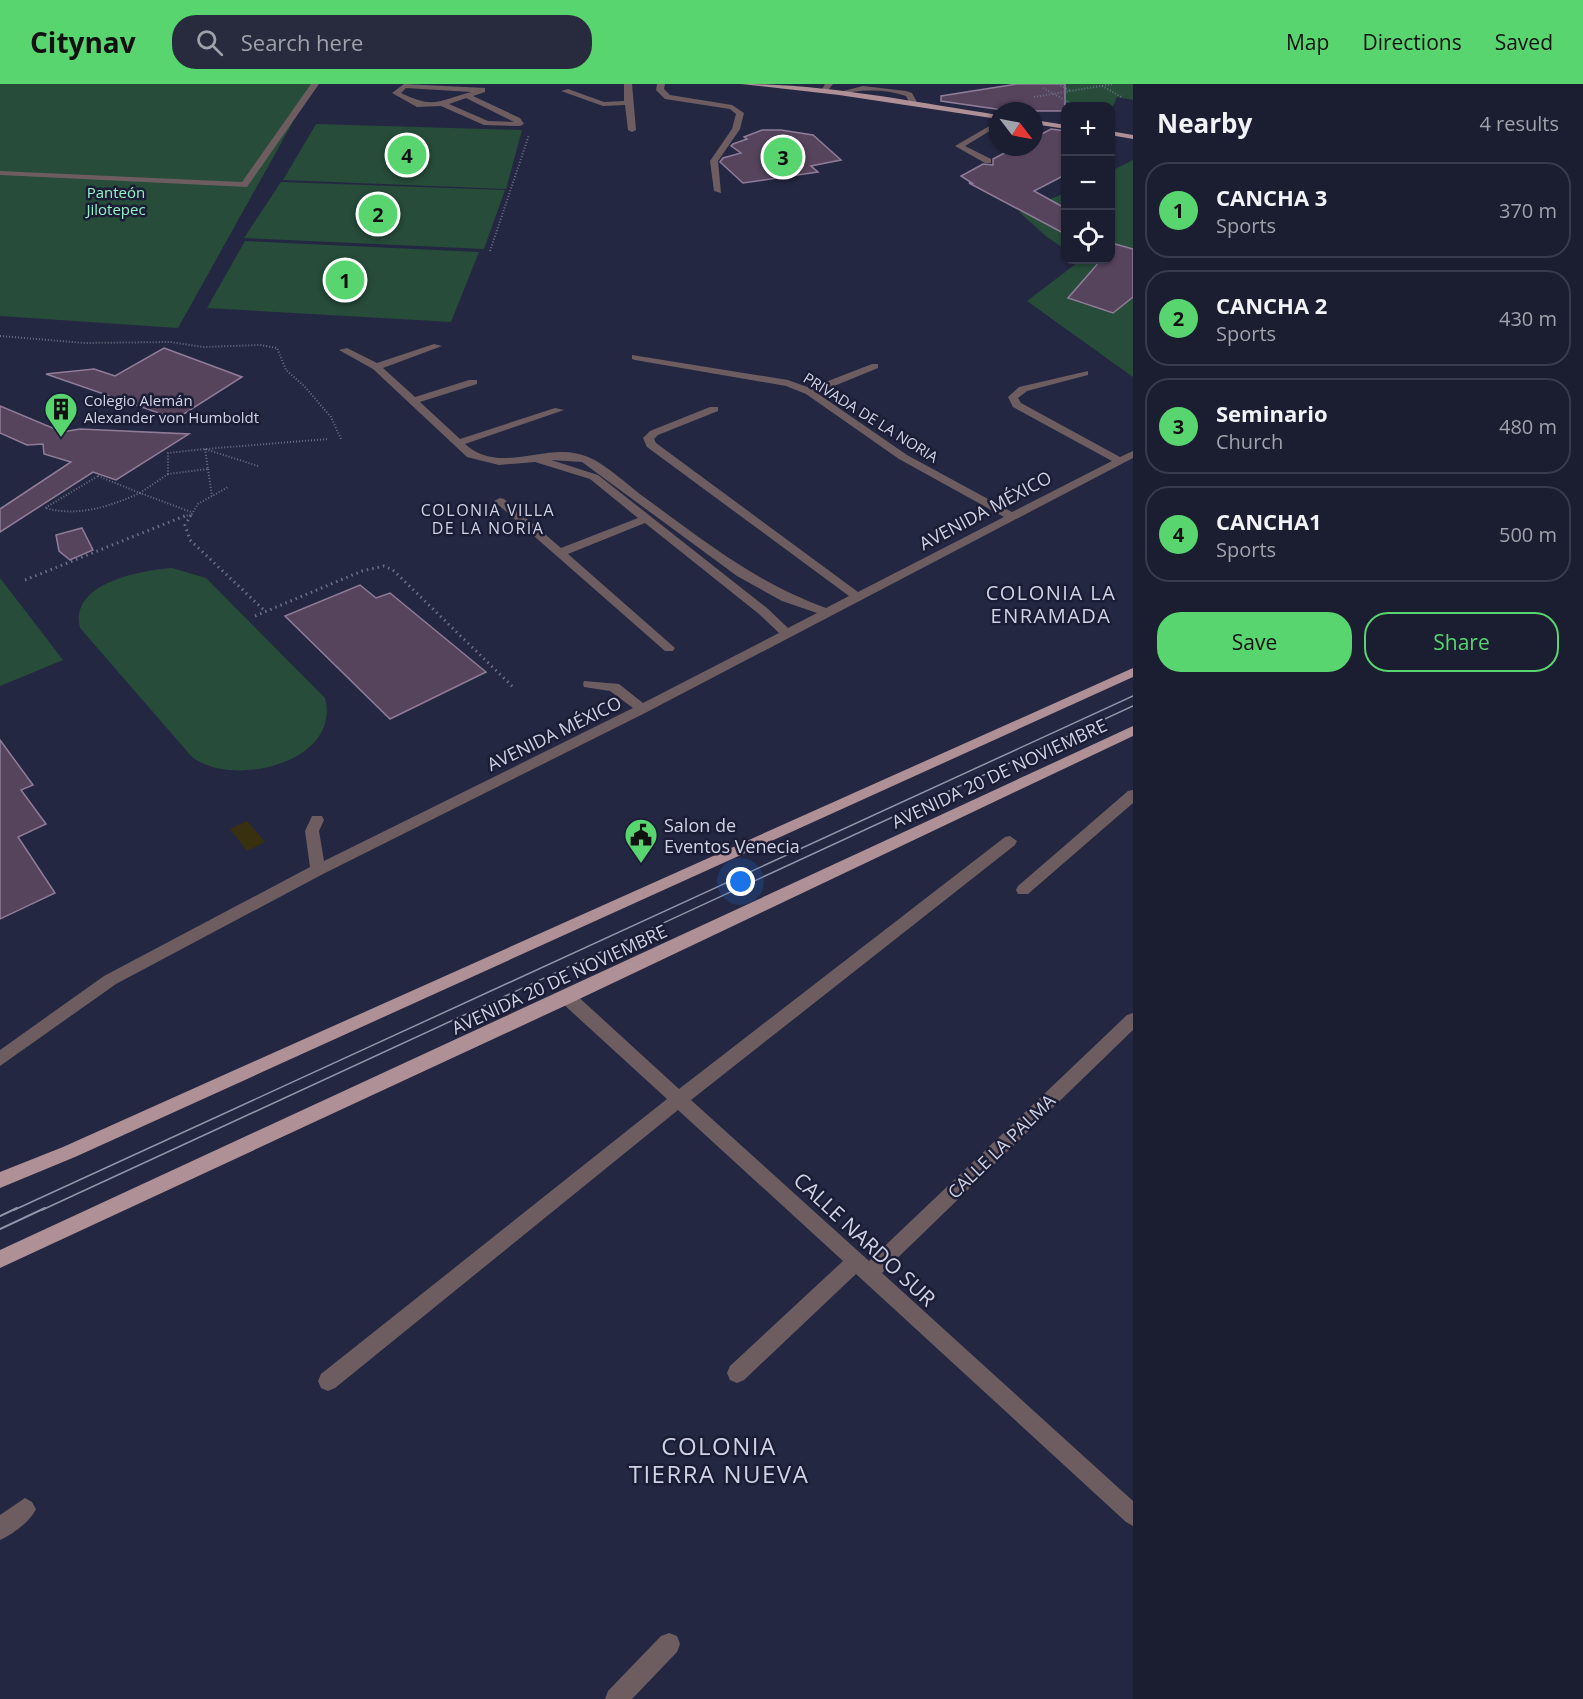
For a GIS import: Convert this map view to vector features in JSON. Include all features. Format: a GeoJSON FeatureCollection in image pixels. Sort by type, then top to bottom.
{"type":"FeatureCollection","features":[{"type":"Feature","properties":{"kind":"main road"},"geometry":{"type":"LineString","coordinates":[[745,84],[839,93],[989,116]]}},
{"type":"Feature","properties":{"kind":"main road"},"geometry":{"type":"LineString","coordinates":[[1043,123],[1061,126]]}},
{"type":"Feature","properties":{"kind":"main road"},"geometry":{"type":"LineString","coordinates":[[1115,135],[1133,137]]}},
{"type":"Feature","properties":{"kind":"main road","name":"AVENIDA 20 DE NOVIEMBRE"},"geometry":{"type":"LineString","coordinates":[[0,1180],[69,1152],[533,944],[1133,672]]}},
{"type":"Feature","properties":{"kind":"main road","name":"AVENIDA 20 DE NOVIEMBRE"},"geometry":{"type":"LineString","coordinates":[[0,1259],[567,997],[1133,731]]}},
{"type":"Feature","properties":{"kind":"street"},"geometry":{"type":"LineString","coordinates":[[0,173],[244,185],[315,84]]}},
{"type":"Feature","properties":{"kind":"street"},"geometry":{"type":"LineString","coordinates":[[628,84],[632,130]]}},
{"type":"Feature","properties":{"kind":"street"},"geometry":{"type":"LineString","coordinates":[[661,84],[660,90],[668,97],[732,107],[740,113],[736,129],[714,160],[718,191]]}},
{"type":"Feature","properties":{"kind":"street"},"geometry":{"type":"LineString","coordinates":[[823,91],[829,84]]}},
{"type":"Feature","properties":{"kind":"street"},"geometry":{"type":"LineString","coordinates":[[404,86],[482,90],[466,96],[442,104],[420,105],[396,93],[404,86]]}},
{"type":"Feature","properties":{"kind":"street"},"geometry":{"type":"LineString","coordinates":[[565,91],[603,104],[628,102]]}},
{"type":"Feature","properties":{"kind":"street"},"geometry":{"type":"LineString","coordinates":[[442,104],[487,123],[520,124],[466,96]]}},
{"type":"Feature","properties":{"kind":"street"},"geometry":{"type":"LineString","coordinates":[[988,161],[959,146],[989,128]]}},
{"type":"Feature","properties":{"kind":"street"},"geometry":{"type":"LineString","coordinates":[[376,367],[437,346]]}},
{"type":"Feature","properties":{"kind":"street"},"geometry":{"type":"LineString","coordinates":[[344,350],[376,367],[471,455],[484,461],[539,459],[587,474],[628,496],[693,537],[741,573],[786,598],[828,613]]}},
{"type":"Feature","properties":{"kind":"street","name":"PRIVADA DE LA NORIA"},"geometry":{"type":"LineString","coordinates":[[635,357],[788,383],[810,392],[903,457],[1011,516]]}},
{"type":"Feature","properties":{"kind":"street"},"geometry":{"type":"LineString","coordinates":[[810,392],[875,366]]}},
{"type":"Feature","properties":{"kind":"street"},"geometry":{"type":"LineString","coordinates":[[1085,373],[1023,389],[1013,397],[1017,405],[1120,460]]}},
{"type":"Feature","properties":{"kind":"street"},"geometry":{"type":"LineString","coordinates":[[413,401],[474,382]]}},
{"type":"Feature","properties":{"kind":"street"},"geometry":{"type":"LineString","coordinates":[[714,409],[654,433],[648,438],[651,445],[858,597]]}},
{"type":"Feature","properties":{"kind":"street"},"geometry":{"type":"LineString","coordinates":[[457,443],[559,410]]}},
{"type":"Feature","properties":{"kind":"street","name":"AVENIDA MÉXICO"},"geometry":{"type":"LineString","coordinates":[[0,1059],[110,980],[318,870],[642,709],[1133,454]]}},
{"type":"Feature","properties":{"kind":"street"},"geometry":{"type":"LineString","coordinates":[[628,496],[648,518],[787,634]]}},
{"type":"Feature","properties":{"kind":"street"},"geometry":{"type":"LineString","coordinates":[[500,501],[669,648]]}},
{"type":"Feature","properties":{"kind":"street"},"geometry":{"type":"LineString","coordinates":[[559,553],[648,518]]}},
{"type":"Feature","properties":{"kind":"street"},"geometry":{"type":"LineString","coordinates":[[678,542],[693,537]]}},
{"type":"Feature","properties":{"kind":"street"},"geometry":{"type":"LineString","coordinates":[[724,580],[741,573]]}},
{"type":"Feature","properties":{"kind":"street"},"geometry":{"type":"LineString","coordinates":[[589,684],[614,687],[642,709]]}},
{"type":"Feature","properties":{"kind":"street"},"geometry":{"type":"LineString","coordinates":[[1023,890],[1133,795]]}},
{"type":"Feature","properties":{"kind":"street"},"geometry":{"type":"LineString","coordinates":[[317,820],[312,831],[318,870]]}},
{"type":"Feature","properties":{"kind":"street"},"geometry":{"type":"LineString","coordinates":[[328,1381],[679,1099],[1010,841]]}},
{"type":"Feature","properties":{"kind":"street","name":"CALLE NARDO SUR"},"geometry":{"type":"LineString","coordinates":[[567,997],[1133,1515]]}},
{"type":"Feature","properties":{"kind":"street","name":"CALLE LA PALMA"},"geometry":{"type":"LineString","coordinates":[[737,1372],[862,1267],[1133,1020]]}},
{"type":"Feature","properties":{"kind":"street"},"geometry":{"type":"LineString","coordinates":[[0,1529],[25,1509]]}},
{"type":"Feature","properties":{"kind":"street"},"geometry":{"type":"LineString","coordinates":[[616,1699],[669,1644]]}},
{"type":"Feature","properties":{"kind":"path"},"geometry":{"type":"LineString","coordinates":[[1058,84],[1071,91]]}},
{"type":"Feature","properties":{"kind":"path"},"geometry":{"type":"LineString","coordinates":[[1034,97],[1113,84]]}},
{"type":"Feature","properties":{"kind":"path"},"geometry":{"type":"LineString","coordinates":[[1101,86],[1123,98]]}},
{"type":"Feature","properties":{"kind":"path"},"geometry":{"type":"LineString","coordinates":[[1042,88],[1068,102]]}},
{"type":"Feature","properties":{"kind":"path"},"geometry":{"type":"LineString","coordinates":[[490,251],[530,132]]}},
{"type":"Feature","properties":{"kind":"path"},"geometry":{"type":"LineString","coordinates":[[0,336],[85,343],[170,342],[203,347],[260,345],[277,348],[286,370],[304,386],[331,417],[341,439]]}},
{"type":"Feature","properties":{"kind":"path"},"geometry":{"type":"LineString","coordinates":[[168,474],[168,453],[328,439]]}},
{"type":"Feature","properties":{"kind":"path"},"geometry":{"type":"LineString","coordinates":[[206,449],[258,466]]}},
{"type":"Feature","properties":{"kind":"path"},"geometry":{"type":"LineString","coordinates":[[206,449],[212,496]]}},
{"type":"Feature","properties":{"kind":"path"},"geometry":{"type":"LineString","coordinates":[[190,514],[140,494],[98,476],[45,508],[60,513],[119,503],[140,494],[168,474],[208,469]]}},
{"type":"Feature","properties":{"kind":"path"},"geometry":{"type":"LineString","coordinates":[[228,487],[198,504],[185,525],[190,540],[266,612]]}},
{"type":"Feature","properties":{"kind":"path"},"geometry":{"type":"LineString","coordinates":[[25,580],[190,514]]}},
{"type":"Feature","properties":{"kind":"path"},"geometry":{"type":"LineString","coordinates":[[255,616],[362,571],[384,566],[393,570],[514,689]]}},
{"type":"Feature","properties":{"kind":"green space","name":"Panteón Jilotepec"},"geometry":{"type":"Polygon","coordinates":[[[0,84],[314,84],[178,328],[0,316],[0,84]]]}},
{"type":"Feature","properties":{"kind":"green space"},"geometry":{"type":"Polygon","coordinates":[[[1012,84],[1133,84],[1133,100],[1117,97],[1115,102],[1062,102],[1035,98],[1012,84]]]}},
{"type":"Feature","properties":{"kind":"green space"},"geometry":{"type":"Polygon","coordinates":[[[316,124],[522,130],[506,189],[283,180],[316,124]]]}},
{"type":"Feature","properties":{"kind":"green space"},"geometry":{"type":"Polygon","coordinates":[[[1133,160],[1133,377],[1027,301],[1076,264],[1115,264],[1115,169],[1133,160]]]}},
{"type":"Feature","properties":{"kind":"green space"},"geometry":{"type":"Polygon","coordinates":[[[281,182],[505,190],[484,249],[244,238],[281,182]]]}},
{"type":"Feature","properties":{"kind":"green space"},"geometry":{"type":"Polygon","coordinates":[[[1061,195],[1061,246],[1047,237],[1019,212],[1061,195]]]}},
{"type":"Feature","properties":{"kind":"green space"},"geometry":{"type":"Polygon","coordinates":[[[245,241],[479,252],[451,322],[207,308],[245,241]]]}},
{"type":"Feature","properties":{"kind":"green space"},"geometry":{"type":"Polygon","coordinates":[[[172,568],[206,578],[325,698],[326,720],[317,739],[301,753],[280,763],[257,769],[232,770],[210,766],[192,757],[80,628],[79,613],[85,600],[96,590],[127,576],[172,568]]]}},
{"type":"Feature","properties":{"kind":"green space"},"geometry":{"type":"Polygon","coordinates":[[[0,578],[63,660],[0,686],[0,578]]]}},
{"type":"Feature","properties":{"kind":"sand"},"geometry":{"type":"Polygon","coordinates":[[[247,821],[265,842],[247,851],[230,829],[247,821]]]}},
{"type":"Feature","properties":{"kind":"building"},"geometry":{"type":"Polygon","coordinates":[[[1017,84],[1065,84],[1065,102],[1061,102],[1061,111],[1043,111],[1043,102],[989,102],[989,108],[941,101],[941,96],[1017,84]]]}},
{"type":"Feature","properties":{"kind":"building"},"geometry":{"type":"Polygon","coordinates":[[[1051,129],[1061,130],[1061,177],[1034,191],[1061,206],[1061,232],[969,183],[972,183],[961,176],[983,164],[993,165],[993,159],[999,156],[1043,156],[1043,133],[1051,129]]]}},
{"type":"Feature","properties":{"kind":"building"},"geometry":{"type":"Polygon","coordinates":[[[762,130],[781,130],[813,135],[841,160],[811,166],[818,172],[743,183],[720,162],[723,158],[741,153],[731,146],[733,144],[762,130]]]}},
{"type":"Feature","properties":{"kind":"building"},"geometry":{"type":"Polygon","coordinates":[[[1115,244],[1133,249],[1133,297],[1113,313],[1068,298],[1098,264],[1115,264],[1115,244]]]}},
{"type":"Feature","properties":{"kind":"building"},"geometry":{"type":"Polygon","coordinates":[[[164,348],[242,377],[176,419],[46,374],[94,369],[115,376],[164,348]]]}},
{"type":"Feature","properties":{"kind":"building"},"geometry":{"type":"Polygon","coordinates":[[[0,406],[62,432],[80,429],[189,434],[116,480],[93,472],[0,532],[0,509],[71,462],[44,454],[43,444],[27,445],[0,433],[0,406]]]}},
{"type":"Feature","properties":{"kind":"building"},"geometry":{"type":"Polygon","coordinates":[[[82,528],[93,550],[70,560],[59,551],[56,535],[82,528]]]}},
{"type":"Feature","properties":{"kind":"building"},"geometry":{"type":"Polygon","coordinates":[[[360,585],[376,598],[390,593],[486,672],[390,719],[285,616],[360,585]]]}},
{"type":"Feature","properties":{"kind":"building"},"geometry":{"type":"Polygon","coordinates":[[[0,740],[33,785],[21,790],[46,824],[18,837],[55,893],[0,919],[0,740]]]}},
{"type":"Feature","properties":{"kind":"tram line"},"geometry":{"type":"LineString","coordinates":[[14,1210],[1133,696]]}},
{"type":"Feature","properties":{"kind":"tram line"},"geometry":{"type":"LineString","coordinates":[[42,1210],[1133,706]]}},
{"type":"Feature","properties":{"kind":"tram line"},"geometry":{"type":"LineString","coordinates":[[0,1216],[17,1208]]}},
{"type":"Feature","properties":{"kind":"tram line"},"geometry":{"type":"LineString","coordinates":[[0,1229],[45,1208]]}},
{"type":"Feature","properties":{"kind":"place","name":"CANCHA1"},"geometry":{"type":"Point","coordinates":[407,155]}},
{"type":"Feature","properties":{"kind":"place","name":"Seminario"},"geometry":{"type":"Point","coordinates":[783,157]}},
{"type":"Feature","properties":{"kind":"place","name":"CANCHA 2"},"geometry":{"type":"Point","coordinates":[378,214]}},
{"type":"Feature","properties":{"kind":"place","name":"CANCHA 3"},"geometry":{"type":"Point","coordinates":[345,280]}},
{"type":"Feature","properties":{"kind":"place","name":"Colegio Alemán Alexander von Humboldt"},"geometry":{"type":"Point","coordinates":[61,438]}},
{"type":"Feature","properties":{"kind":"place","name":"Salon de Eventos Venecia"},"geometry":{"type":"Point","coordinates":[641,864]}},
{"type":"Feature","properties":{"kind":"district","name":"COLONIA VILLA DE LA NORIA"},"geometry":{"type":"Point","coordinates":[488,519]}},
{"type":"Feature","properties":{"kind":"district","name":"COLONIA LA ENRAMADA"},"geometry":{"type":"Point","coordinates":[1051,604]}},
{"type":"Feature","properties":{"kind":"district","name":"COLONIA TIERRA NUEVA"},"geometry":{"type":"Point","coordinates":[719,1459]}}]}
